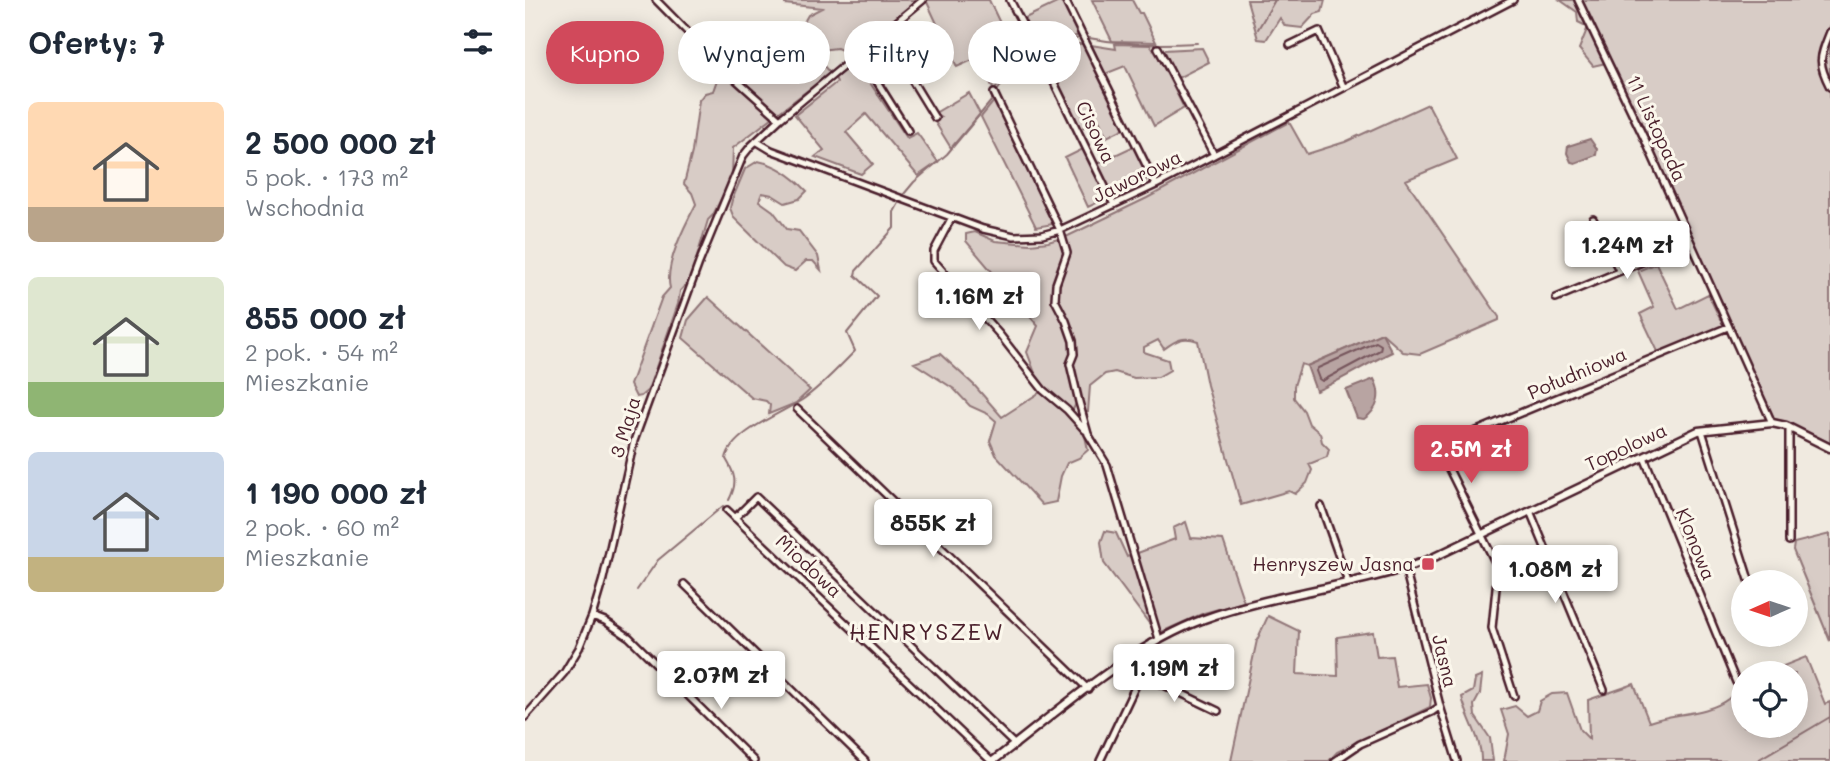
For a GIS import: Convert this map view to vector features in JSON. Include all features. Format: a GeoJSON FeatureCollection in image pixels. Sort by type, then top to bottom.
{"type":"FeatureCollection","features":[{"type":"Feature","properties":{"kind":"street"},"geometry":{"type":"LineString","coordinates":[[656,0],[780,119]]}},
{"type":"Feature","properties":{"kind":"street","name":"3 Maja"},"geometry":{"type":"LineString","coordinates":[[898,21],[923,0]]}},
{"type":"Feature","properties":{"kind":"street","name":"Cisowa"},"geometry":{"type":"LineString","coordinates":[[1010,0],[1042,58],[1114,205]]}},
{"type":"Feature","properties":{"kind":"street"},"geometry":{"type":"LineString","coordinates":[[1065,0],[1156,185]]}},
{"type":"Feature","properties":{"kind":"street","name":"Jaworowa"},"geometry":{"type":"LineString","coordinates":[[756,141],[771,150],[983,229],[1014,236],[1042,234],[1060,230],[1156,185],[1513,0]]}},
{"type":"Feature","properties":{"kind":"street","name":"11 Listopada"},"geometry":{"type":"LineString","coordinates":[[1579,0],[1772,423]]}},
{"type":"Feature","properties":{"kind":"street"},"geometry":{"type":"LineString","coordinates":[[1290,45],[1319,31],[1343,86]]}},
{"type":"Feature","properties":{"kind":"street"},"geometry":{"type":"LineString","coordinates":[[1830,32],[1820,62],[1830,87]]}},
{"type":"Feature","properties":{"kind":"street"},"geometry":{"type":"LineString","coordinates":[[1158,48],[1214,155]]}},
{"type":"Feature","properties":{"kind":"street","name":"3 Maja"},"geometry":{"type":"LineString","coordinates":[[525,717],[564,673],[579,648],[592,616],[635,441],[699,263],[743,156],[780,119],[844,65]]}},
{"type":"Feature","properties":{"kind":"street"},"geometry":{"type":"LineString","coordinates":[[878,84],[908,131]]}},
{"type":"Feature","properties":{"kind":"street"},"geometry":{"type":"LineString","coordinates":[[914,84],[935,118]]}},
{"type":"Feature","properties":{"kind":"street"},"geometry":{"type":"LineString","coordinates":[[994,93],[1060,230],[1067,253],[1056,284],[1055,300],[1073,341],[1074,354],[1070,364],[1088,434]]}},
{"type":"Feature","properties":{"kind":"street"},"geometry":{"type":"LineString","coordinates":[[952,217],[934,251],[934,261],[1000,335],[1044,390],[1067,410],[1088,434],[1107,465],[1160,639]]}},
{"type":"Feature","properties":{"kind":"street"},"geometry":{"type":"LineString","coordinates":[[1593,219],[1619,270]]}},
{"type":"Feature","properties":{"kind":"street"},"geometry":{"type":"LineString","coordinates":[[1556,298],[1690,242]]}},
{"type":"Feature","properties":{"kind":"street","name":"Południowa"},"geometry":{"type":"LineString","coordinates":[[1482,534],[1438,447],[1728,327]]}},
{"type":"Feature","properties":{"kind":"street"},"geometry":{"type":"LineString","coordinates":[[797,409],[1088,689]]}},
{"type":"Feature","properties":{"kind":"street","name":"Topolowa"},"geometry":{"type":"LineString","coordinates":[[992,761],[1160,639],[1206,618],[1426,561],[1702,430],[1772,423],[1830,447]]}},
{"type":"Feature","properties":{"kind":"street"},"geometry":{"type":"LineString","coordinates":[[1789,428],[1789,541]]}},
{"type":"Feature","properties":{"kind":"street"},"geometry":{"type":"LineString","coordinates":[[1702,430],[1746,570]]}},
{"type":"Feature","properties":{"kind":"street","name":"Klonowa"},"geometry":{"type":"LineString","coordinates":[[1644,457],[1731,670]]}},
{"type":"Feature","properties":{"kind":"street"},"geometry":{"type":"LineString","coordinates":[[735,518],[756,497],[1015,745]]}},
{"type":"Feature","properties":{"kind":"street"},"geometry":{"type":"LineString","coordinates":[[1321,506],[1348,582]]}},
{"type":"Feature","properties":{"kind":"street","name":"Miodowa"},"geometry":{"type":"LineString","coordinates":[[727,510],[992,761]]}},
{"type":"Feature","properties":{"kind":"street"},"geometry":{"type":"LineString","coordinates":[[1530,511],[1604,690]]}},
{"type":"Feature","properties":{"kind":"street"},"geometry":{"type":"LineString","coordinates":[[1482,534],[1498,568],[1492,628],[1514,696]]}},
{"type":"Feature","properties":{"kind":"street","name":"Jasna"},"geometry":{"type":"LineString","coordinates":[[1405,568],[1440,706],[1457,761]]}},
{"type":"Feature","properties":{"kind":"street"},"geometry":{"type":"LineString","coordinates":[[684,584],[865,761]]}},
{"type":"Feature","properties":{"kind":"street"},"geometry":{"type":"LineString","coordinates":[[592,616],[629,637],[754,761]]}},
{"type":"Feature","properties":{"kind":"street"},"geometry":{"type":"LineString","coordinates":[[1100,761],[1153,649],[1152,643]]}},
{"type":"Feature","properties":{"kind":"street"},"geometry":{"type":"LineString","coordinates":[[1141,674],[1218,711]]}},
{"type":"Feature","properties":{"kind":"street"},"geometry":{"type":"LineString","coordinates":[[1336,760],[1360,744],[1440,706]]}},
{"type":"Feature","properties":{"kind":"shaded area"},"geometry":{"type":"Polygon","coordinates":[[[785,0],[917,0],[891,21],[844,21],[844,51],[830,49],[830,21],[805,21],[808,15],[822,8],[785,4],[785,0]]]}},
{"type":"Feature","properties":{"kind":"shaded area"},"geometry":{"type":"Polygon","coordinates":[[[926,0],[989,0],[999,21],[968,21],[968,62],[957,67],[954,61],[954,21],[936,21],[926,0]]]}},
{"type":"Feature","properties":{"kind":"shaded area"},"geometry":{"type":"Polygon","coordinates":[[[1063,0],[1073,21],[1024,21],[1023,19],[1063,0]]]}},
{"type":"Feature","properties":{"kind":"shaded area"},"geometry":{"type":"Polygon","coordinates":[[[1092,0],[1132,0],[1139,13],[1142,13],[1156,42],[1112,41],[1092,0]]]}},
{"type":"Feature","properties":{"kind":"shaded area"},"geometry":{"type":"Polygon","coordinates":[[[1247,0],[1325,0],[1322,12],[1315,14],[1302,28],[1285,26],[1280,18],[1266,40],[1258,39],[1247,0]]]}},
{"type":"Feature","properties":{"kind":"shaded area"},"geometry":{"type":"Polygon","coordinates":[[[1560,0],[1830,0],[1830,443],[1774,419],[1636,114],[1613,84],[1606,63],[1593,66],[1579,49],[1588,27],[1578,22],[1577,12],[1560,0]]]}},
{"type":"Feature","properties":{"kind":"shaded area"},"geometry":{"type":"Polygon","coordinates":[[[1081,44],[1085,44],[1125,128],[1107,137],[1099,120],[1080,129],[1058,84],[1081,84],[1081,44]]]}},
{"type":"Feature","properties":{"kind":"shaded area"},"geometry":{"type":"Polygon","coordinates":[[[1115,44],[1150,45],[1184,108],[1154,126],[1125,66],[1105,74],[1091,45],[1116,49],[1115,44]]]}},
{"type":"Feature","properties":{"kind":"shaded area"},"geometry":{"type":"Polygon","coordinates":[[[1202,48],[1209,62],[1178,78],[1164,50],[1202,48]]]}},
{"type":"Feature","properties":{"kind":"shaded area"},"geometry":{"type":"Polygon","coordinates":[[[844,71],[844,84],[871,84],[907,138],[917,133],[938,162],[918,176],[866,114],[846,132],[873,164],[861,174],[815,157],[824,150],[795,115],[837,82],[835,78],[844,71]]]}},
{"type":"Feature","properties":{"kind":"shaded area"},"geometry":{"type":"Polygon","coordinates":[[[716,84],[816,84],[733,148],[732,177],[708,220],[690,280],[680,291],[648,390],[636,397],[630,385],[662,297],[670,288],[673,257],[696,204],[692,193],[684,184],[692,152],[699,100],[705,93],[713,91],[716,84]]]}},
{"type":"Feature","properties":{"kind":"shaded area"},"geometry":{"type":"Polygon","coordinates":[[[969,93],[980,114],[951,148],[935,122],[941,117],[935,113],[969,93]]]}},
{"type":"Feature","properties":{"kind":"shaded area"},"geometry":{"type":"Polygon","coordinates":[[[994,101],[1053,224],[1036,227],[981,117],[994,101]]]}},
{"type":"Feature","properties":{"kind":"shaded area"},"geometry":{"type":"Polygon","coordinates":[[[1428,104],[1457,159],[1406,180],[1499,320],[1420,354],[1403,352],[1382,333],[1307,366],[1301,364],[1294,386],[1294,398],[1304,411],[1309,424],[1320,433],[1322,442],[1329,449],[1327,457],[1309,464],[1312,470],[1307,483],[1295,494],[1289,491],[1241,505],[1207,385],[1198,341],[1180,340],[1164,349],[1158,340],[1144,347],[1144,352],[1168,360],[1170,370],[1158,377],[1134,378],[1115,372],[1105,374],[1090,386],[1088,412],[1084,412],[1077,401],[1071,414],[1085,436],[1088,450],[1067,463],[1061,476],[1056,502],[1042,505],[996,455],[990,441],[996,421],[970,406],[954,389],[914,363],[940,354],[974,385],[1002,417],[1042,391],[1051,396],[1035,373],[1027,352],[1038,326],[966,241],[966,234],[975,232],[995,241],[1030,244],[1048,242],[1068,236],[1147,198],[1289,122],[1307,154],[1345,142],[1428,104]]]}},
{"type":"Feature","properties":{"kind":"shaded area"},"geometry":{"type":"Polygon","coordinates":[[[1134,146],[1148,175],[1145,182],[1117,194],[1111,192],[1096,164],[1134,146]]]}},
{"type":"Feature","properties":{"kind":"shaded area"},"geometry":{"type":"Polygon","coordinates":[[[1083,149],[1106,194],[1103,200],[1088,207],[1065,158],[1083,149]]]}},
{"type":"Feature","properties":{"kind":"shaded area"},"geometry":{"type":"Polygon","coordinates":[[[758,161],[785,172],[807,191],[799,199],[785,203],[772,195],[762,193],[759,201],[773,211],[787,229],[799,231],[818,256],[821,270],[813,261],[806,261],[795,271],[784,267],[734,218],[730,208],[745,169],[758,161]]]}},
{"type":"Feature","properties":{"kind":"shaded area"},"geometry":{"type":"Polygon","coordinates":[[[1656,263],[1678,309],[1708,294],[1724,327],[1660,356],[1640,314],[1654,307],[1638,271],[1656,263]]]}},
{"type":"Feature","properties":{"kind":"shaded area"},"geometry":{"type":"Polygon","coordinates":[[[708,297],[810,390],[796,403],[769,414],[770,405],[766,401],[752,398],[683,338],[688,320],[708,297]]]}},
{"type":"Feature","properties":{"kind":"shaded area"},"geometry":{"type":"Polygon","coordinates":[[[1186,522],[1191,538],[1223,540],[1244,602],[1204,613],[1157,634],[1104,563],[1101,542],[1105,531],[1116,533],[1127,557],[1175,539],[1173,528],[1186,522]]]}},
{"type":"Feature","properties":{"kind":"shaded area"},"geometry":{"type":"Polygon","coordinates":[[[1830,534],[1830,641],[1808,587],[1808,570],[1801,570],[1793,550],[1794,543],[1830,534]]]}},
{"type":"Feature","properties":{"kind":"shaded area"},"geometry":{"type":"Polygon","coordinates":[[[1268,616],[1299,631],[1297,674],[1338,676],[1337,637],[1373,632],[1377,657],[1392,656],[1397,687],[1427,684],[1431,698],[1430,707],[1337,752],[1329,761],[1231,761],[1257,640],[1268,616]]]}},
{"type":"Feature","properties":{"kind":"shaded area"},"geometry":{"type":"Polygon","coordinates":[[[1808,662],[1825,704],[1830,702],[1830,761],[1504,761],[1509,734],[1501,710],[1515,706],[1527,716],[1537,711],[1540,701],[1552,694],[1567,693],[1580,730],[1589,739],[1588,700],[1634,684],[1649,722],[1710,708],[1730,697],[1731,738],[1808,738],[1808,662]]]}},
{"type":"Feature","properties":{"kind":"shaded area"},"geometry":{"type":"Polygon","coordinates":[[[1482,676],[1480,694],[1474,705],[1475,716],[1490,738],[1493,761],[1481,761],[1477,737],[1462,697],[1473,691],[1475,679],[1482,676]]]}},
{"type":"Feature","properties":{"kind":"water"},"geometry":{"type":"Polygon","coordinates":[[[1590,139],[1597,149],[1596,155],[1571,162],[1567,153],[1568,146],[1590,139]]]}},
{"type":"Feature","properties":{"kind":"water"},"geometry":{"type":"Polygon","coordinates":[[[1382,333],[1392,352],[1316,391],[1307,366],[1382,333]]]}},
{"type":"Feature","properties":{"kind":"water"},"geometry":{"type":"Polygon","coordinates":[[[1374,379],[1378,396],[1376,406],[1364,419],[1357,418],[1346,390],[1374,379]]]}},
{"type":"Feature","properties":{"kind":"waterway"},"geometry":{"type":"LineString","coordinates":[[1258,29],[1275,0]]}},
{"type":"Feature","properties":{"kind":"waterway"},"geometry":{"type":"LineString","coordinates":[[1089,38],[1143,44],[1197,43]]}},
{"type":"Feature","properties":{"kind":"waterway"},"geometry":{"type":"LineString","coordinates":[[997,91],[1002,84]]}},
{"type":"Feature","properties":{"kind":"waterway"},"geometry":{"type":"LineString","coordinates":[[904,194],[947,154],[992,100]]}},
{"type":"Feature","properties":{"kind":"waterway"},"geometry":{"type":"LineString","coordinates":[[729,500],[734,489],[734,479],[726,459],[737,441],[747,432],[809,395],[855,351],[847,333],[877,296],[855,275],[856,271],[894,228],[894,212],[899,203]]}},
{"type":"Feature","properties":{"kind":"waterway"},"geometry":{"type":"LineString","coordinates":[[637,590],[658,560],[723,506]]}},
{"type":"Feature","properties":{"kind":"waterway"},"geometry":{"type":"LineString","coordinates":[[1756,761],[1830,717]]}},
{"type":"Feature","properties":{"kind":"place","name":"Henryszew Jasna"},"geometry":{"type":"Point","coordinates":[1428,564]}},
{"type":"Feature","properties":{"kind":"district","name":"HENRYSZEW"},"geometry":{"type":"Point","coordinates":[927,632]}}]}
